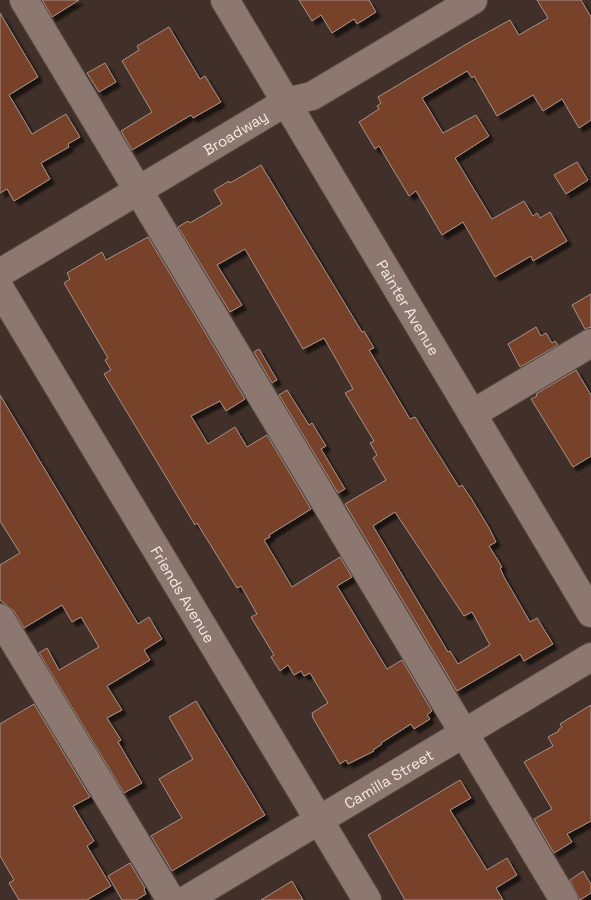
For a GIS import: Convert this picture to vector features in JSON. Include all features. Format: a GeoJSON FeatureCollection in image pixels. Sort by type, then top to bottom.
{"type":"FeatureCollection","features":[{"type":"Feature","properties":{"kind":"street"},"geometry":{"type":"LineString","coordinates":[[24,0],[564,900]]}},
{"type":"Feature","properties":{"kind":"street","name":"Painter Avenue"},"geometry":{"type":"LineString","coordinates":[[225,0],[591,613]]}},
{"type":"Feature","properties":{"kind":"street","name":"Broadway"},"geometry":{"type":"LineString","coordinates":[[0,273],[286,102],[312,96],[439,9],[473,0]]}},
{"type":"Feature","properties":{"kind":"street","name":"Friends Avenue"},"geometry":{"type":"LineString","coordinates":[[0,289],[366,900]]}},
{"type":"Feature","properties":{"kind":"street"},"geometry":{"type":"LineString","coordinates":[[472,414],[591,343]]}},
{"type":"Feature","properties":{"kind":"street"},"geometry":{"type":"LineString","coordinates":[[0,618],[171,900]]}},
{"type":"Feature","properties":{"kind":"street","name":"Camilla Street"},"geometry":{"type":"LineString","coordinates":[[186,900],[591,657]]}},
{"type":"Feature","properties":{"kind":"building"},"geometry":{"type":"Polygon","coordinates":[[[42,0],[79,0],[52,17],[42,0]]]}},
{"type":"Feature","properties":{"kind":"building"},"geometry":{"type":"Polygon","coordinates":[[[299,0],[369,0],[376,12],[357,24],[354,19],[332,33],[321,15],[312,21],[299,0]]]}},
{"type":"Feature","properties":{"kind":"building"},"geometry":{"type":"Polygon","coordinates":[[[537,0],[581,0],[591,17],[591,120],[579,128],[562,99],[543,111],[533,95],[497,116],[474,76],[472,78],[467,71],[422,98],[443,133],[476,115],[489,136],[455,158],[492,219],[524,201],[533,216],[537,213],[540,218],[550,212],[567,241],[533,261],[531,256],[495,277],[463,222],[442,235],[416,191],[409,196],[379,146],[375,149],[359,122],[379,109],[377,106],[381,103],[378,97],[470,42],[510,20],[519,35],[548,18],[537,0]]]}},
{"type":"Feature","properties":{"kind":"building"},"geometry":{"type":"Polygon","coordinates":[[[0,13],[38,77],[9,95],[32,134],[66,114],[80,137],[68,144],[69,147],[41,163],[50,179],[14,201],[7,189],[0,193],[0,13]]]}},
{"type":"Feature","properties":{"kind":"building"},"geometry":{"type":"Polygon","coordinates":[[[169,27],[200,79],[205,76],[221,102],[193,118],[191,115],[132,150],[121,131],[152,112],[122,61],[139,50],[137,46],[169,27]]]}},
{"type":"Feature","properties":{"kind":"building"},"geometry":{"type":"Polygon","coordinates":[[[105,63],[116,82],[99,92],[87,73],[105,63]]]}},
{"type":"Feature","properties":{"kind":"building"},"geometry":{"type":"Polygon","coordinates":[[[577,162],[588,180],[566,194],[554,175],[577,162]]]}},
{"type":"Feature","properties":{"kind":"building"},"geometry":{"type":"Polygon","coordinates":[[[261,165],[362,332],[364,331],[374,348],[369,350],[410,419],[415,417],[459,487],[462,485],[489,528],[496,542],[489,546],[502,567],[500,568],[504,577],[530,622],[537,618],[553,644],[524,661],[520,654],[457,691],[345,504],[386,480],[373,458],[377,455],[370,443],[374,441],[345,393],[353,389],[324,338],[303,349],[245,249],[217,265],[242,305],[230,312],[178,227],[188,221],[190,223],[222,204],[214,190],[229,181],[230,183],[261,165]],[[395,512],[373,526],[448,652],[450,651],[458,664],[490,645],[472,612],[464,616],[395,512]]]}},
{"type":"Feature","properties":{"kind":"building"},"geometry":{"type":"Polygon","coordinates":[[[148,237],[245,399],[226,411],[220,401],[191,416],[208,444],[235,427],[247,447],[267,435],[311,509],[264,540],[292,587],[340,557],[352,577],[337,586],[387,669],[402,660],[432,711],[427,715],[430,719],[414,729],[411,724],[381,743],[374,751],[348,764],[346,760],[340,764],[313,718],[312,713],[328,703],[310,673],[304,676],[301,671],[294,675],[288,665],[280,671],[271,657],[274,655],[251,617],[257,614],[241,586],[237,588],[197,523],[195,525],[104,374],[111,370],[105,360],[108,358],[64,283],[70,279],[67,273],[102,252],[106,260],[148,237]]]}},
{"type":"Feature","properties":{"kind":"building"},"geometry":{"type":"Polygon","coordinates":[[[591,294],[591,327],[585,329],[572,305],[591,294]]]}},
{"type":"Feature","properties":{"kind":"building"},"geometry":{"type":"Polygon","coordinates":[[[536,327],[541,336],[546,333],[552,343],[555,341],[558,345],[520,367],[508,344],[536,327]]]}},
{"type":"Feature","properties":{"kind":"building"},"geometry":{"type":"Polygon","coordinates":[[[259,349],[277,380],[272,383],[254,352],[259,349]]]}},
{"type":"Feature","properties":{"kind":"building"},"geometry":{"type":"Polygon","coordinates":[[[576,370],[591,395],[591,456],[573,467],[531,399],[576,370]]]}},
{"type":"Feature","properties":{"kind":"building"},"geometry":{"type":"Polygon","coordinates":[[[287,390],[309,425],[312,423],[326,446],[321,449],[345,489],[338,493],[279,395],[287,390]]]}},
{"type":"Feature","properties":{"kind":"building"},"geometry":{"type":"Polygon","coordinates":[[[0,395],[138,624],[149,617],[162,639],[144,650],[150,660],[107,686],[122,710],[107,718],[121,740],[118,742],[142,783],[124,793],[39,653],[47,648],[59,670],[99,647],[81,617],[72,622],[62,605],[24,628],[13,610],[0,600],[0,565],[20,553],[0,521],[0,395]]]}},
{"type":"Feature","properties":{"kind":"building"},"geometry":{"type":"Polygon","coordinates":[[[196,701],[265,815],[172,871],[151,836],[182,818],[159,779],[193,759],[169,717],[196,701]]]}},
{"type":"Feature","properties":{"kind":"building"},"geometry":{"type":"Polygon","coordinates":[[[34,704],[90,797],[73,806],[94,841],[87,846],[111,886],[87,900],[19,900],[9,883],[14,880],[0,856],[0,724],[34,704]]]}},
{"type":"Feature","properties":{"kind":"building"},"geometry":{"type":"Polygon","coordinates":[[[591,705],[591,821],[567,834],[572,842],[554,853],[534,819],[552,809],[524,762],[553,746],[548,737],[559,731],[562,727],[560,724],[591,705]]]}},
{"type":"Feature","properties":{"kind":"building"},"geometry":{"type":"Polygon","coordinates":[[[460,780],[471,798],[450,810],[487,870],[507,858],[517,875],[496,888],[503,900],[405,900],[368,835],[460,780]]]}},
{"type":"Feature","properties":{"kind":"building"},"geometry":{"type":"Polygon","coordinates":[[[130,863],[145,888],[146,894],[136,900],[122,900],[108,876],[130,863]]]}},
{"type":"Feature","properties":{"kind":"building"},"geometry":{"type":"Polygon","coordinates":[[[583,871],[591,884],[591,893],[580,900],[570,880],[583,871]]]}},
{"type":"Feature","properties":{"kind":"building"},"geometry":{"type":"Polygon","coordinates":[[[292,881],[303,900],[261,900],[292,881]]]}}]}
